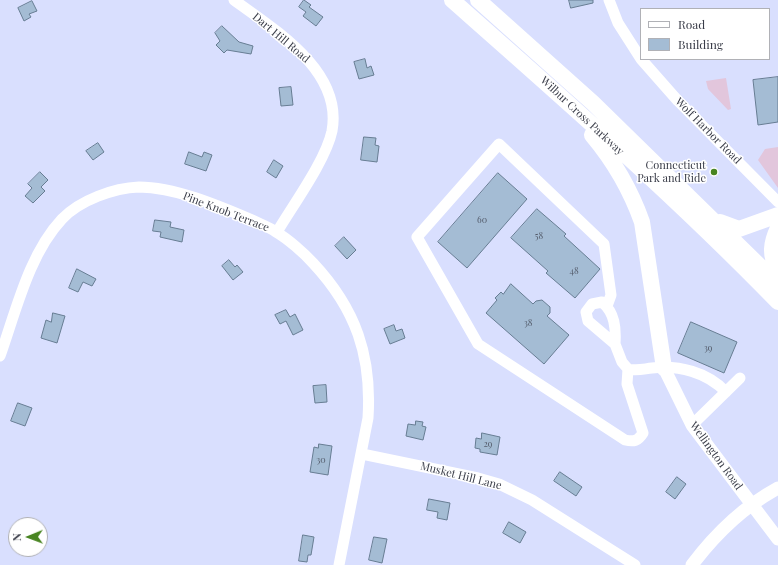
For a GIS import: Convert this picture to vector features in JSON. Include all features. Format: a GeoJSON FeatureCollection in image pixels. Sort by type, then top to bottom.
{"type":"FeatureCollection","features":[{"type":"Feature","properties":{"kind":"highway","name":"Wilbur Cross Parkway"},"geometry":{"type":"LineString","coordinates":[[452,0],[560,94],[772,287]]}},
{"type":"Feature","properties":{"kind":"highway","name":"Wilbur Cross Parkway"},"geometry":{"type":"LineString","coordinates":[[478,0],[593,103],[712,218],[772,287]]}},
{"type":"Feature","properties":{"kind":"highway"},"geometry":{"type":"LineString","coordinates":[[560,94],[604,152],[620,176],[639,212],[644,232],[664,368]]}},
{"type":"Feature","properties":{"kind":"highway"},"geometry":{"type":"LineString","coordinates":[[712,218],[728,226],[739,229],[778,215]]}},
{"type":"Feature","properties":{"kind":"highway"},"geometry":{"type":"LineString","coordinates":[[778,228],[771,248],[773,260],[778,270]]}},
{"type":"Feature","properties":{"kind":"highway"},"geometry":{"type":"LineString","coordinates":[[772,287],[778,303]]}},
{"type":"Feature","properties":{"kind":"main road","name":"Wellington Road"},"geometry":{"type":"LineString","coordinates":[[664,368],[692,425],[778,539]]}},
{"type":"Feature","properties":{"kind":"main road"},"geometry":{"type":"LineString","coordinates":[[692,565],[719,533],[752,504],[778,488]]}},
{"type":"Feature","properties":{"kind":"street","name":"Dart Hill Road"},"geometry":{"type":"LineString","coordinates":[[234,0],[268,24],[312,63],[328,90],[333,111],[332,131],[319,162],[276,232]]}},
{"type":"Feature","properties":{"kind":"street","name":"Wolf Harbor Road"},"geometry":{"type":"LineString","coordinates":[[609,0],[618,23],[640,57]]}},
{"type":"Feature","properties":{"kind":"street","name":"Wolf Harbor Road"},"geometry":{"type":"LineString","coordinates":[[642,60],[678,101],[778,202]]}},
{"type":"Feature","properties":{"kind":"street"},"geometry":{"type":"LineString","coordinates":[[607,306],[611,295],[604,244],[499,144],[417,236],[478,344],[625,440],[633,441],[640,439],[643,433],[627,384],[628,369]]}},
{"type":"Feature","properties":{"kind":"street","name":"Pine Knob Terrace"},"geometry":{"type":"LineString","coordinates":[[0,356],[33,265],[44,242],[63,218],[91,200],[122,189],[157,188],[199,199],[276,232],[313,262],[333,288],[352,319],[363,346],[369,394],[368,418],[339,565]]}},
{"type":"Feature","properties":{"kind":"street"},"geometry":{"type":"LineString","coordinates":[[615,344],[588,321],[586,312],[592,304],[602,302],[607,306],[613,315],[616,330],[615,344],[622,362],[628,369],[685,369],[716,382],[726,392]]}},
{"type":"Feature","properties":{"kind":"street"},"geometry":{"type":"LineString","coordinates":[[692,425],[740,378]]}},
{"type":"Feature","properties":{"kind":"street","name":"Musket Hill Lane"},"geometry":{"type":"LineString","coordinates":[[362,454],[478,478],[499,484],[532,500],[635,565]]}},
{"type":"Feature","properties":{"kind":"shaded area"},"geometry":{"type":"Polygon","coordinates":[[[726,78],[731,109],[728,110],[708,89],[706,81],[726,78]]]}},
{"type":"Feature","properties":{"kind":"shaded area"},"geometry":{"type":"Polygon","coordinates":[[[778,147],[778,188],[758,160],[765,149],[778,147]]]}},
{"type":"Feature","properties":{"kind":"building"},"geometry":{"type":"Polygon","coordinates":[[[304,0],[311,5],[309,7],[323,17],[316,26],[303,16],[306,12],[299,7],[304,0]]]}},
{"type":"Feature","properties":{"kind":"building"},"geometry":{"type":"Polygon","coordinates":[[[569,0],[593,0],[593,3],[571,8],[569,0]]]}},
{"type":"Feature","properties":{"kind":"building"},"geometry":{"type":"Polygon","coordinates":[[[32,1],[37,11],[29,14],[31,17],[24,21],[18,8],[32,1]]]}},
{"type":"Feature","properties":{"kind":"building"},"geometry":{"type":"Polygon","coordinates":[[[222,26],[239,42],[253,46],[251,54],[227,50],[224,53],[216,45],[220,41],[215,33],[222,26]]]}},
{"type":"Feature","properties":{"kind":"building"},"geometry":{"type":"Polygon","coordinates":[[[365,59],[367,68],[371,66],[374,75],[359,79],[354,62],[365,59]]]}},
{"type":"Feature","properties":{"kind":"building"},"geometry":{"type":"Polygon","coordinates":[[[778,77],[778,122],[758,125],[753,80],[778,77]]]}},
{"type":"Feature","properties":{"kind":"building"},"geometry":{"type":"Polygon","coordinates":[[[291,87],[293,105],[281,106],[279,88],[291,87]]]}},
{"type":"Feature","properties":{"kind":"building"},"geometry":{"type":"Polygon","coordinates":[[[364,137],[376,138],[375,145],[379,146],[377,162],[361,160],[364,137]]]}},
{"type":"Feature","properties":{"kind":"building"},"geometry":{"type":"Polygon","coordinates":[[[98,143],[104,152],[93,160],[86,151],[98,143]]]}},
{"type":"Feature","properties":{"kind":"building"},"geometry":{"type":"Polygon","coordinates":[[[189,152],[202,157],[204,152],[212,155],[206,171],[185,164],[189,152]]]}},
{"type":"Feature","properties":{"kind":"building"},"geometry":{"type":"Polygon","coordinates":[[[274,160],[283,166],[276,178],[267,172],[274,160]]]}},
{"type":"Feature","properties":{"kind":"building"},"geometry":{"type":"Polygon","coordinates":[[[40,172],[48,180],[41,187],[45,191],[33,203],[25,196],[32,188],[28,184],[40,172]]]}},
{"type":"Feature","properties":{"kind":"building"},"geometry":{"type":"Polygon","coordinates":[[[498,173],[527,199],[467,268],[438,242],[498,173]]]}},
{"type":"Feature","properties":{"kind":"building"},"geometry":{"type":"Polygon","coordinates":[[[537,209],[566,234],[564,236],[600,269],[575,298],[546,273],[548,271],[511,238],[537,209]]]}},
{"type":"Feature","properties":{"kind":"building"},"geometry":{"type":"Polygon","coordinates":[[[155,220],[171,222],[170,227],[184,230],[182,242],[160,237],[161,232],[153,231],[155,220]]]}},
{"type":"Feature","properties":{"kind":"building"},"geometry":{"type":"Polygon","coordinates":[[[344,237],[356,250],[347,259],[335,246],[344,237]]]}},
{"type":"Feature","properties":{"kind":"building"},"geometry":{"type":"Polygon","coordinates":[[[229,260],[235,267],[237,265],[243,272],[233,280],[222,266],[229,260]]]}},
{"type":"Feature","properties":{"kind":"building"},"geometry":{"type":"Polygon","coordinates":[[[77,269],[96,279],[92,286],[83,282],[78,292],[69,288],[77,269]]]}},
{"type":"Feature","properties":{"kind":"building"},"geometry":{"type":"Polygon","coordinates":[[[511,284],[533,304],[536,301],[542,300],[550,307],[550,313],[547,316],[569,335],[544,364],[486,313],[497,300],[495,298],[501,292],[503,294],[511,284]]]}},
{"type":"Feature","properties":{"kind":"building"},"geometry":{"type":"Polygon","coordinates":[[[286,310],[290,317],[295,314],[303,330],[293,335],[286,321],[280,324],[275,315],[286,310]]]}},
{"type":"Feature","properties":{"kind":"building"},"geometry":{"type":"Polygon","coordinates":[[[53,313],[65,316],[57,343],[41,338],[46,320],[51,322],[53,313]]]}},
{"type":"Feature","properties":{"kind":"building"},"geometry":{"type":"Polygon","coordinates":[[[691,322],[737,342],[724,373],[678,353],[691,322]]]}},
{"type":"Feature","properties":{"kind":"building"},"geometry":{"type":"Polygon","coordinates":[[[394,325],[396,331],[402,329],[405,338],[390,344],[384,329],[394,325]]]}},
{"type":"Feature","properties":{"kind":"building"},"geometry":{"type":"Polygon","coordinates":[[[326,385],[327,402],[315,403],[313,386],[326,385]]]}},
{"type":"Feature","properties":{"kind":"building"},"geometry":{"type":"Polygon","coordinates":[[[18,403],[32,408],[25,426],[11,421],[18,403]]]}},
{"type":"Feature","properties":{"kind":"building"},"geometry":{"type":"Polygon","coordinates":[[[416,421],[423,422],[422,426],[426,427],[423,440],[406,436],[408,424],[415,425],[416,421]]]}},
{"type":"Feature","properties":{"kind":"building"},"geometry":{"type":"Polygon","coordinates":[[[482,433],[500,437],[497,455],[480,452],[480,449],[475,448],[476,438],[481,439],[482,433]]]}},
{"type":"Feature","properties":{"kind":"building"},"geometry":{"type":"Polygon","coordinates":[[[319,444],[332,446],[328,475],[310,472],[314,447],[318,448],[319,444]]]}},
{"type":"Feature","properties":{"kind":"building"},"geometry":{"type":"Polygon","coordinates":[[[560,472],[582,487],[576,496],[554,481],[560,472]]]}},
{"type":"Feature","properties":{"kind":"building"},"geometry":{"type":"Polygon","coordinates":[[[677,477],[686,484],[675,499],[666,492],[677,477]]]}},
{"type":"Feature","properties":{"kind":"building"},"geometry":{"type":"Polygon","coordinates":[[[429,499],[450,503],[447,520],[437,518],[438,512],[427,510],[429,499]]]}},
{"type":"Feature","properties":{"kind":"building"},"geometry":{"type":"Polygon","coordinates":[[[509,522],[526,532],[520,543],[503,533],[509,522]]]}},
{"type":"Feature","properties":{"kind":"building"},"geometry":{"type":"Polygon","coordinates":[[[303,535],[314,537],[311,555],[308,555],[307,562],[299,561],[303,535]]]}},
{"type":"Feature","properties":{"kind":"building"},"geometry":{"type":"Polygon","coordinates":[[[374,537],[387,539],[382,563],[369,560],[374,537]]]}},
{"type":"Feature","properties":{"kind":"place","name":"Connecticut Park and Ride"},"geometry":{"type":"Point","coordinates":[714,172]}}]}
